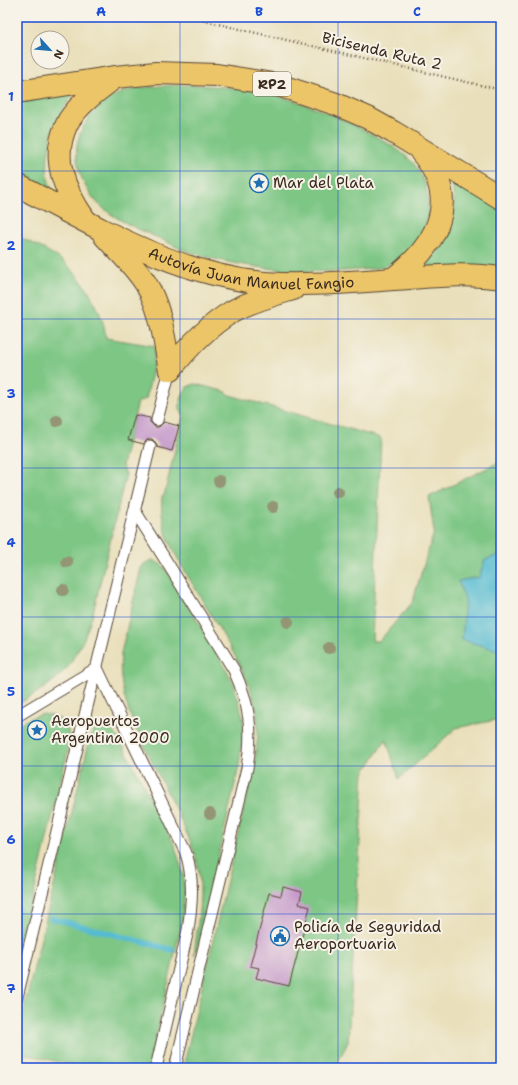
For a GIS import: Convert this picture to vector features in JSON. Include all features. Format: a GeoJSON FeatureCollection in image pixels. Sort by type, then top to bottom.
{"type":"FeatureCollection","features":[{"type":"Feature","properties":{"kind":"highway","name":"RP2"},"geometry":{"type":"LineString","coordinates":[[17,92],[115,77],[156,73],[217,75],[278,85],[336,104],[368,118],[501,198]]}},
{"type":"Feature","properties":{"kind":"highway"},"geometry":{"type":"LineString","coordinates":[[115,77],[95,92],[69,121],[59,154],[60,172],[75,206],[138,273],[146,285],[160,316],[170,370]]}},
{"type":"Feature","properties":{"kind":"highway"},"geometry":{"type":"LineString","coordinates":[[393,279],[407,269],[420,256],[431,241],[438,223],[442,204],[440,185],[434,170],[429,161],[416,146]]}},
{"type":"Feature","properties":{"kind":"highway","name":"Autovía Juan Manuel Fangio"},"geometry":{"type":"LineString","coordinates":[[17,185],[91,224],[154,254],[210,272],[256,282],[311,284],[464,274],[501,278]]}},
{"type":"Feature","properties":{"kind":"highway"},"geometry":{"type":"LineString","coordinates":[[170,370],[205,331],[234,311],[271,295],[311,284]]}},
{"type":"Feature","properties":{"kind":"lane"},"geometry":{"type":"LineString","coordinates":[[157,420],[170,370]]}},
{"type":"Feature","properties":{"kind":"lane"},"geometry":{"type":"LineString","coordinates":[[17,997],[150,446]]}},
{"type":"Feature","properties":{"kind":"lane"},"geometry":{"type":"LineString","coordinates":[[135,510],[234,670],[243,690],[250,724],[251,745],[248,768],[175,1068]]}},
{"type":"Feature","properties":{"kind":"lane"},"geometry":{"type":"LineString","coordinates":[[17,716],[97,668]]}},
{"type":"Feature","properties":{"kind":"lane"},"geometry":{"type":"LineString","coordinates":[[97,668],[186,853],[191,869],[192,908],[156,1068]]}},
{"type":"Feature","properties":{"kind":"path","name":"Bicisenda Ruta 2"},"geometry":{"type":"LineString","coordinates":[[188,17],[501,90]]}},
{"type":"Feature","properties":{"kind":"green space"},"geometry":{"type":"Polygon","coordinates":[[[191,85],[246,90],[293,100],[346,121],[394,147],[414,164],[422,176],[427,190],[427,218],[424,230],[418,240],[404,255],[391,264],[382,267],[343,271],[284,270],[244,265],[205,257],[180,248],[120,220],[108,212],[88,191],[80,173],[77,144],[85,123],[99,107],[121,93],[147,87],[191,85]]]}},
{"type":"Feature","properties":{"kind":"green space"},"geometry":{"type":"Polygon","coordinates":[[[74,93],[59,116],[52,133],[48,155],[47,174],[51,191],[17,173],[17,100],[74,93]]]}},
{"type":"Feature","properties":{"kind":"green space"},"geometry":{"type":"Polygon","coordinates":[[[450,176],[501,208],[501,268],[425,267],[446,235],[450,225],[454,203],[450,176]]]}},
{"type":"Feature","properties":{"kind":"green space"},"geometry":{"type":"Polygon","coordinates":[[[17,236],[54,255],[76,274],[91,295],[104,325],[106,338],[155,346],[155,353],[146,399],[138,402],[122,466],[126,474],[92,617],[83,641],[68,667],[58,677],[47,686],[17,705],[17,236]]]}},
{"type":"Feature","properties":{"kind":"green space"},"geometry":{"type":"Polygon","coordinates":[[[195,384],[227,392],[226,394],[381,438],[372,641],[379,641],[412,603],[434,532],[429,497],[501,461],[501,719],[456,728],[399,779],[386,739],[364,773],[348,1042],[335,1068],[183,1068],[255,761],[258,728],[254,701],[240,665],[173,549],[168,539],[163,519],[162,496],[164,496],[183,416],[179,406],[187,387],[195,384]]]}},
{"type":"Feature","properties":{"kind":"green space"},"geometry":{"type":"Polygon","coordinates":[[[153,560],[162,565],[167,571],[224,665],[233,682],[243,718],[243,734],[239,766],[198,946],[194,956],[200,897],[197,862],[178,814],[136,730],[127,706],[121,681],[121,653],[141,568],[144,564],[153,560]]]}},
{"type":"Feature","properties":{"kind":"green space"},"geometry":{"type":"Polygon","coordinates":[[[43,714],[56,717],[64,723],[69,733],[69,746],[17,965],[17,726],[30,718],[43,714]]]}},
{"type":"Feature","properties":{"kind":"green space"},"geometry":{"type":"Polygon","coordinates":[[[103,726],[112,731],[119,738],[175,846],[183,874],[185,890],[182,922],[149,1068],[85,1068],[17,1052],[17,1037],[90,738],[92,733],[98,727],[103,726]]]}},
{"type":"Feature","properties":{"kind":"water"},"geometry":{"type":"Polygon","coordinates":[[[501,554],[501,651],[462,640],[465,599],[458,581],[479,577],[485,560],[501,554]]]}},
{"type":"Feature","properties":{"kind":"building"},"geometry":{"type":"Polygon","coordinates":[[[135,415],[150,418],[150,422],[155,427],[159,427],[164,422],[179,426],[172,451],[157,447],[157,444],[152,439],[148,439],[144,444],[128,440],[135,415]]]}},
{"type":"Feature","properties":{"kind":"building","name":"Policía de Seguridad Aeroportuaria"},"geometry":{"type":"Polygon","coordinates":[[[283,887],[302,892],[299,904],[310,907],[289,986],[256,978],[259,968],[250,966],[269,893],[281,896],[283,887]]]}},
{"type":"Feature","properties":{"kind":"waterway"},"geometry":{"type":"LineString","coordinates":[[51,918],[173,950]]}},
{"type":"Feature","properties":{"kind":"place","name":"Mar del Plata"},"geometry":{"type":"Point","coordinates":[259,183]}},
{"type":"Feature","properties":{"kind":"place","name":"Aeropuertos Argentina 2000"},"geometry":{"type":"Point","coordinates":[37,730]}},
{"type":"Feature","properties":{"kind":"place","name":"Policía de Seguridad Aeroportuaria"},"geometry":{"type":"Point","coordinates":[280,936]}}]}
